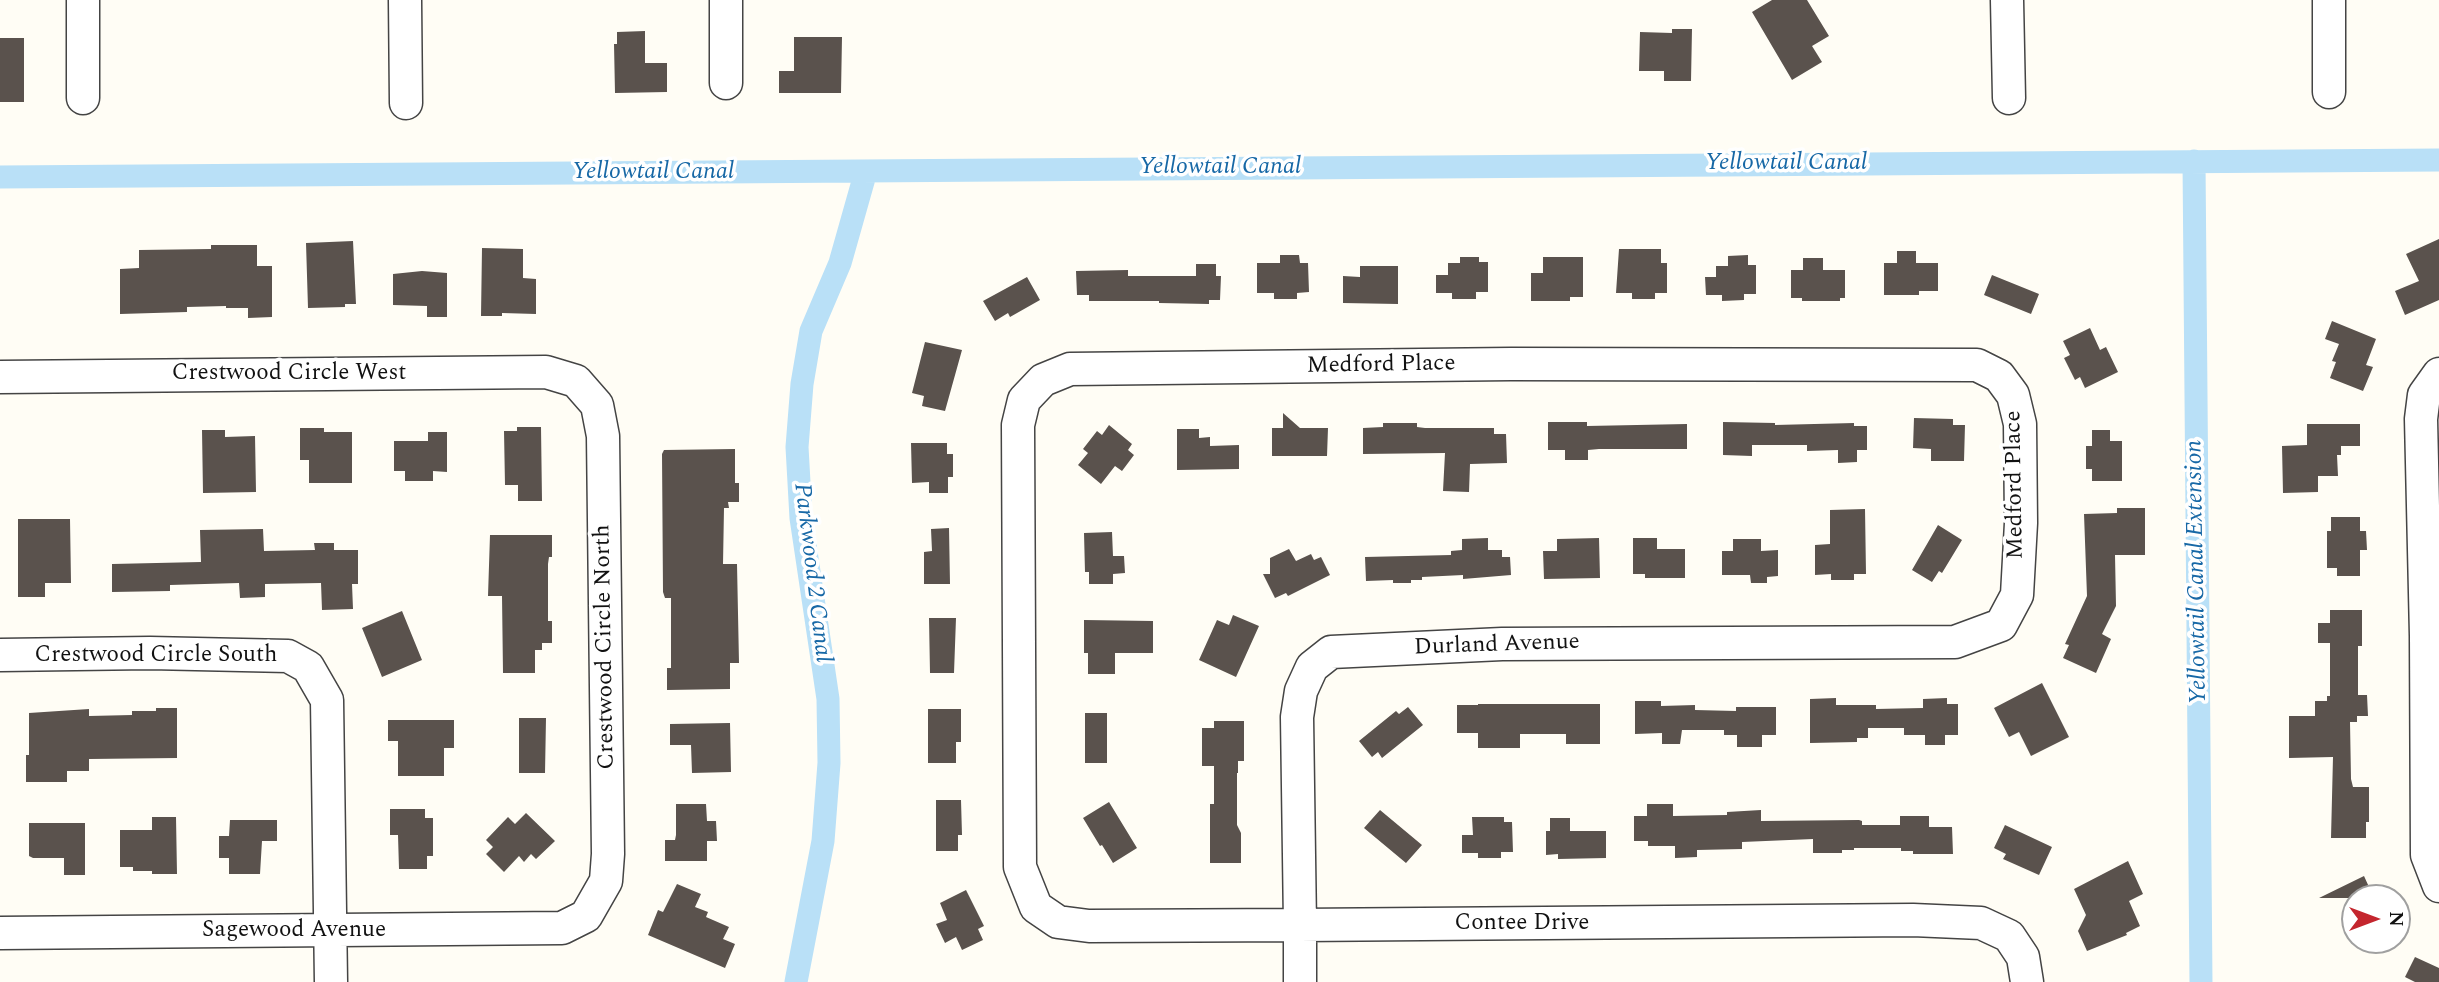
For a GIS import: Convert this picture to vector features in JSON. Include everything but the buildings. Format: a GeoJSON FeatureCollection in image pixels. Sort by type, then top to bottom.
{"type":"FeatureCollection","features":[{"type":"Feature","properties":{"kind":"street"},"geometry":{"type":"LineString","coordinates":[[83,0],[83,99]]}},
{"type":"Feature","properties":{"kind":"street"},"geometry":{"type":"LineString","coordinates":[[405,0],[406,103]]}},
{"type":"Feature","properties":{"kind":"street"},"geometry":{"type":"LineString","coordinates":[[726,0],[726,83]]}},
{"type":"Feature","properties":{"kind":"street"},"geometry":{"type":"LineString","coordinates":[[2007,0],[2009,98]]}},
{"type":"Feature","properties":{"kind":"street"},"geometry":{"type":"LineString","coordinates":[[2329,0],[2329,92]]}},
{"type":"Feature","properties":{"kind":"street","name":"Medford Place"},"geometry":{"type":"LineString","coordinates":[[1036,907],[1020,867],[1018,425],[1024,400],[1043,380],[1070,369],[1511,364],[1977,365],[1999,376],[2013,395],[2020,424],[2021,523],[2017,595],[2001,625]]}},
{"type":"Feature","properties":{"kind":"street","name":"Crestwood Circle West"},"geometry":{"type":"LineString","coordinates":[[0,377],[546,372],[576,381]]}},
{"type":"Feature","properties":{"kind":"street"},"geometry":{"type":"LineString","coordinates":[[2438,375],[2424,395],[2421,419],[2433,636],[2427,855],[2439,886]]}},
{"type":"Feature","properties":{"kind":"street","name":"Crestwood Circle North"},"geometry":{"type":"LineString","coordinates":[[576,381],[597,405],[603,436],[608,853],[606,880],[586,916]]}},
{"type":"Feature","properties":{"kind":"street","name":"Durland Avenue"},"geometry":{"type":"LineString","coordinates":[[1300,982],[1297,717],[1301,691],[1312,667],[1331,652],[1502,644],[1955,642],[2001,625]]}},
{"type":"Feature","properties":{"kind":"street","name":"Crestwood Circle South"},"geometry":{"type":"LineString","coordinates":[[0,655],[150,653],[288,656],[309,667],[327,700],[331,931]]}},
{"type":"Feature","properties":{"kind":"street","name":"Contee Drive"},"geometry":{"type":"LineString","coordinates":[[1036,907],[1058,922],[1089,926],[1913,920],[1981,923],[2009,936],[2023,957],[2027,982]]}},
{"type":"Feature","properties":{"kind":"street","name":"Sagewood Avenue"},"geometry":{"type":"LineString","coordinates":[[0,933],[562,928],[586,916]]}},
{"type":"Feature","properties":{"kind":"street"},"geometry":{"type":"LineString","coordinates":[[331,931],[331,982]]}},
{"type":"Feature","properties":{"kind":"waterway","name":"Yellowtail Canal"},"geometry":{"type":"LineString","coordinates":[[0,177],[2439,160]]}},
{"type":"Feature","properties":{"kind":"waterway","name":"Yellowtail Canal Extension"},"geometry":{"type":"LineString","coordinates":[[2194,161],[2201,982]]}},
{"type":"Feature","properties":{"kind":"waterway","name":"Parkwood 2 Canal"},"geometry":{"type":"LineString","coordinates":[[796,982],[823,841],[829,763],[828,699],[801,518],[797,447],[802,384],[811,331],[840,263],[866,171]]}}]}
